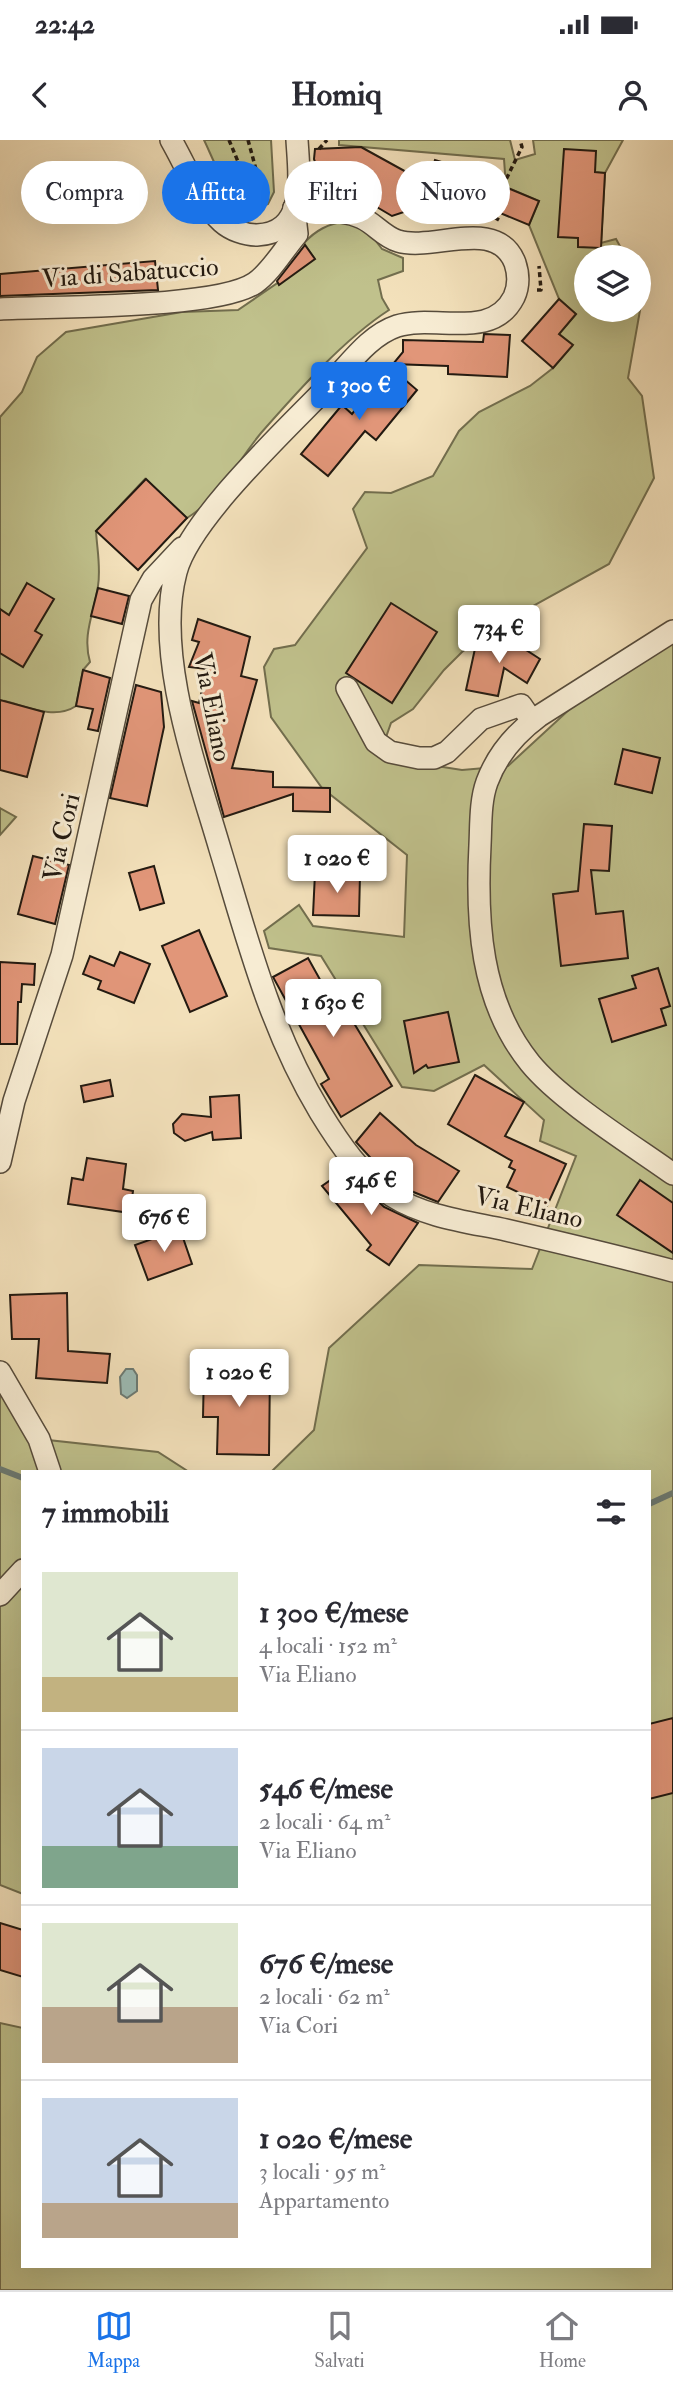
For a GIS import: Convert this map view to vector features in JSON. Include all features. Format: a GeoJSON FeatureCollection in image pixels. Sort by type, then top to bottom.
{"type":"FeatureCollection","features":[{"type":"Feature","properties":{"kind":"street"},"geometry":{"type":"LineString","coordinates":[[171,140],[211,209],[227,226],[243,233],[260,234],[274,231],[284,221]]}},
{"type":"Feature","properties":{"kind":"street","name":"Via di Sabatuccio"},"geometry":{"type":"LineString","coordinates":[[297,142],[298,161]]}},
{"type":"Feature","properties":{"kind":"street","name":"Via di Sabatuccio"},"geometry":{"type":"LineString","coordinates":[[0,309],[171,301],[230,293],[256,282],[297,234],[293,224]]}},
{"type":"Feature","properties":{"kind":"street","name":"Via Eliano"},"geometry":{"type":"LineString","coordinates":[[371,224],[398,242],[418,244],[483,239],[496,242],[507,250],[517,270],[518,287],[508,307],[494,319],[400,325],[370,342],[249,468],[193,537],[178,563],[171,609],[177,684],[189,747],[260,986],[292,1064],[331,1130],[354,1161],[384,1190],[421,1210],[673,1271]]}},
{"type":"Feature","properties":{"kind":"street","name":"Via Cori"},"geometry":{"type":"LineString","coordinates":[[0,1162],[15,1101],[62,956],[141,600],[157,573],[193,537]]}},
{"type":"Feature","properties":{"kind":"street"},"geometry":{"type":"LineString","coordinates":[[673,631],[532,721],[501,753],[484,794],[478,909],[489,979],[512,1034],[538,1072],[673,1174]]}},
{"type":"Feature","properties":{"kind":"street"},"geometry":{"type":"LineString","coordinates":[[346,688],[376,742],[402,756],[434,758],[447,752],[481,719],[495,711],[521,705],[532,721]]}},
{"type":"Feature","properties":{"kind":"street"},"geometry":{"type":"LineString","coordinates":[[0,1372],[39,1439],[49,1470]]}},
{"type":"Feature","properties":{"kind":"street"},"geometry":{"type":"LineString","coordinates":[[0,1595],[21,1572]]}},
{"type":"Feature","properties":{"kind":"path"},"geometry":{"type":"LineString","coordinates":[[229,140],[238,161]]}},
{"type":"Feature","properties":{"kind":"path"},"geometry":{"type":"LineString","coordinates":[[248,140],[254,161]]}},
{"type":"Feature","properties":{"kind":"path"},"geometry":{"type":"LineString","coordinates":[[319,149],[327,140]]}},
{"type":"Feature","properties":{"kind":"path"},"geometry":{"type":"LineString","coordinates":[[510,171],[522,147],[520,140]]}},
{"type":"Feature","properties":{"kind":"green space"},"geometry":{"type":"Polygon","coordinates":[[[204,140],[271,140],[274,192],[270,200],[270,161],[214,161],[204,140]]]}},
{"type":"Feature","properties":{"kind":"green space"},"geometry":{"type":"Polygon","coordinates":[[[339,140],[510,140],[515,160],[535,154],[533,140],[623,140],[605,173],[601,243],[616,239],[619,245],[574,245],[574,312],[559,299],[529,225],[539,201],[510,189],[510,161],[339,145],[339,140]]]}},
{"type":"Feature","properties":{"kind":"green space"},"geometry":{"type":"Polygon","coordinates":[[[355,224],[366,228],[382,249],[403,258],[403,271],[378,280],[382,298],[389,310],[355,336],[322,367],[261,433],[219,490],[199,510],[187,518],[145,479],[96,531],[99,579],[88,633],[90,662],[83,670],[76,706],[50,712],[5,701],[0,719],[0,417],[22,392],[37,357],[66,332],[182,312],[238,310],[314,258],[304,243],[313,234],[328,226],[355,224]]]}},
{"type":"Feature","properties":{"kind":"green space"},"geometry":{"type":"Polygon","coordinates":[[[574,316],[574,322],[638,322],[628,378],[642,396],[654,478],[609,564],[504,622],[462,652],[413,709],[391,723],[379,757],[462,770],[508,766],[572,707],[673,643],[673,2290],[0,2290],[0,2023],[21,2028],[21,2268],[651,2268],[651,1470],[273,1470],[314,1430],[329,1348],[419,1265],[532,1269],[576,1156],[540,1141],[544,1120],[484,1065],[434,1091],[402,1087],[321,956],[269,948],[264,931],[299,905],[313,926],[404,937],[407,855],[322,788],[271,717],[264,667],[274,649],[295,645],[367,548],[353,509],[365,492],[391,493],[433,476],[459,431],[479,412],[530,386],[553,368],[572,346],[559,334],[574,316]]]}},
{"type":"Feature","properties":{"kind":"green space"},"geometry":{"type":"Polygon","coordinates":[[[0,808],[16,817],[0,835],[0,808]]]}},
{"type":"Feature","properties":{"kind":"green space"},"geometry":{"type":"Polygon","coordinates":[[[0,1372],[39,1439],[158,1452],[186,1470],[21,1470],[21,1893],[0,1885],[0,1372]]]}},
{"type":"Feature","properties":{"kind":"water"},"geometry":{"type":"Polygon","coordinates":[[[126,1369],[133,1369],[137,1375],[137,1391],[127,1398],[121,1394],[120,1377],[126,1369]]]}},
{"type":"Feature","properties":{"kind":"building"},"geometry":{"type":"Polygon","coordinates":[[[361,147],[396,166],[396,215],[392,216],[382,210],[382,161],[315,161],[315,149],[361,147]]]}},
{"type":"Feature","properties":{"kind":"building"},"geometry":{"type":"Polygon","coordinates":[[[564,149],[596,151],[595,172],[605,173],[601,245],[578,245],[578,238],[558,237],[564,149]]]}},
{"type":"Feature","properties":{"kind":"building"},"geometry":{"type":"Polygon","coordinates":[[[510,189],[539,201],[529,225],[510,217],[510,189]]]}},
{"type":"Feature","properties":{"kind":"building"},"geometry":{"type":"Polygon","coordinates":[[[305,245],[315,259],[279,285],[277,281],[305,245]]]}},
{"type":"Feature","properties":{"kind":"building"},"geometry":{"type":"Polygon","coordinates":[[[155,261],[158,290],[0,296],[0,274],[155,261]]]}},
{"type":"Feature","properties":{"kind":"building"},"geometry":{"type":"Polygon","coordinates":[[[559,299],[574,312],[574,316],[559,334],[573,345],[553,368],[522,341],[559,299]]]}},
{"type":"Feature","properties":{"kind":"building"},"geometry":{"type":"Polygon","coordinates":[[[484,334],[510,335],[507,377],[448,374],[448,366],[393,364],[403,352],[403,340],[483,342],[484,334]]]}},
{"type":"Feature","properties":{"kind":"building"},"geometry":{"type":"Polygon","coordinates":[[[390,367],[417,390],[376,440],[365,431],[328,476],[301,454],[342,405],[352,414],[390,367]]]}},
{"type":"Feature","properties":{"kind":"building"},"geometry":{"type":"Polygon","coordinates":[[[146,479],[187,518],[138,570],[96,531],[146,479]]]}},
{"type":"Feature","properties":{"kind":"building"},"geometry":{"type":"Polygon","coordinates":[[[27,583],[54,599],[35,631],[42,635],[23,667],[0,653],[0,609],[9,615],[27,583]]]}},
{"type":"Feature","properties":{"kind":"building"},"geometry":{"type":"Polygon","coordinates":[[[98,588],[129,596],[122,624],[91,616],[98,588]]]}},
{"type":"Feature","properties":{"kind":"building"},"geometry":{"type":"Polygon","coordinates":[[[391,603],[437,632],[392,703],[346,673],[391,603]]]}},
{"type":"Feature","properties":{"kind":"building"},"geometry":{"type":"Polygon","coordinates":[[[198,619],[250,637],[241,676],[257,680],[232,768],[273,772],[273,787],[330,788],[330,812],[293,811],[293,794],[224,817],[192,701],[199,703],[207,669],[189,667],[199,642],[192,640],[198,619]]]}},
{"type":"Feature","properties":{"kind":"building"},"geometry":{"type":"Polygon","coordinates":[[[500,633],[540,659],[527,683],[504,668],[498,696],[466,690],[476,644],[486,647],[500,633]]]}},
{"type":"Feature","properties":{"kind":"building"},"geometry":{"type":"Polygon","coordinates":[[[83,670],[110,678],[98,731],[88,729],[93,709],[76,706],[83,670]]]}},
{"type":"Feature","properties":{"kind":"building"},"geometry":{"type":"Polygon","coordinates":[[[136,685],[161,692],[164,727],[147,806],[110,798],[136,685]]]}},
{"type":"Feature","properties":{"kind":"building"},"geometry":{"type":"Polygon","coordinates":[[[0,700],[44,712],[27,777],[0,770],[0,700]]]}},
{"type":"Feature","properties":{"kind":"building"},"geometry":{"type":"Polygon","coordinates":[[[623,749],[660,758],[652,793],[615,784],[623,749]]]}},
{"type":"Feature","properties":{"kind":"building"},"geometry":{"type":"Polygon","coordinates":[[[584,824],[612,826],[609,871],[591,870],[596,914],[623,911],[628,958],[561,966],[553,894],[578,891],[584,824]]]}},
{"type":"Feature","properties":{"kind":"building"},"geometry":{"type":"Polygon","coordinates":[[[33,856],[69,865],[55,924],[18,914],[33,856]]]}},
{"type":"Feature","properties":{"kind":"building"},"geometry":{"type":"Polygon","coordinates":[[[154,866],[164,903],[140,910],[129,873],[154,866]]]}},
{"type":"Feature","properties":{"kind":"building"},"geometry":{"type":"Polygon","coordinates":[[[315,873],[360,875],[359,916],[313,915],[315,873]]]}},
{"type":"Feature","properties":{"kind":"building"},"geometry":{"type":"Polygon","coordinates":[[[199,930],[227,996],[190,1012],[162,946],[199,930]]]}},
{"type":"Feature","properties":{"kind":"building"},"geometry":{"type":"Polygon","coordinates":[[[120,952],[150,964],[134,1003],[98,989],[101,981],[83,974],[90,956],[114,966],[120,952]]]}},
{"type":"Feature","properties":{"kind":"building"},"geometry":{"type":"Polygon","coordinates":[[[308,958],[323,985],[329,982],[392,1086],[341,1117],[321,1084],[329,1079],[273,977],[308,958]]]}},
{"type":"Feature","properties":{"kind":"building"},"geometry":{"type":"Polygon","coordinates":[[[0,962],[35,964],[34,985],[22,984],[21,1002],[18,1002],[17,1044],[0,1044],[0,962]]]}},
{"type":"Feature","properties":{"kind":"building"},"geometry":{"type":"Polygon","coordinates":[[[658,968],[670,1006],[661,1009],[666,1025],[612,1042],[599,999],[636,988],[632,976],[658,968]]]}},
{"type":"Feature","properties":{"kind":"building"},"geometry":{"type":"Polygon","coordinates":[[[448,1012],[459,1062],[428,1068],[426,1065],[414,1073],[404,1021],[448,1012]]]}},
{"type":"Feature","properties":{"kind":"building"},"geometry":{"type":"Polygon","coordinates":[[[475,1075],[524,1102],[505,1136],[566,1164],[547,1206],[507,1187],[515,1170],[509,1167],[512,1161],[448,1124],[475,1075]]]}},
{"type":"Feature","properties":{"kind":"building"},"geometry":{"type":"Polygon","coordinates":[[[110,1080],[113,1096],[84,1102],[81,1086],[110,1080]]]}},
{"type":"Feature","properties":{"kind":"building"},"geometry":{"type":"Polygon","coordinates":[[[239,1095],[241,1138],[213,1140],[212,1132],[185,1141],[174,1133],[173,1124],[182,1114],[211,1117],[210,1097],[239,1095]]]}},
{"type":"Feature","properties":{"kind":"building"},"geometry":{"type":"Polygon","coordinates":[[[380,1113],[416,1145],[459,1171],[438,1202],[389,1178],[356,1142],[380,1113]]]}},
{"type":"Feature","properties":{"kind":"building"},"geometry":{"type":"Polygon","coordinates":[[[87,1158],[126,1164],[123,1189],[133,1191],[130,1213],[68,1204],[72,1178],[83,1180],[87,1158]]]}},
{"type":"Feature","properties":{"kind":"building"},"geometry":{"type":"Polygon","coordinates":[[[345,1170],[384,1207],[418,1223],[389,1265],[367,1250],[371,1245],[322,1186],[345,1170]]]}},
{"type":"Feature","properties":{"kind":"building"},"geometry":{"type":"Polygon","coordinates":[[[640,1180],[673,1203],[673,1253],[617,1215],[640,1180]]]}},
{"type":"Feature","properties":{"kind":"building"},"geometry":{"type":"Polygon","coordinates":[[[180,1229],[192,1264],[148,1280],[135,1245],[180,1229]]]}},
{"type":"Feature","properties":{"kind":"building"},"geometry":{"type":"Polygon","coordinates":[[[67,1293],[68,1351],[110,1354],[107,1383],[36,1378],[39,1339],[12,1339],[10,1295],[67,1293]]]}},
{"type":"Feature","properties":{"kind":"building"},"geometry":{"type":"Polygon","coordinates":[[[204,1369],[270,1370],[269,1455],[217,1454],[218,1417],[203,1417],[204,1369]]]}},
{"type":"Feature","properties":{"kind":"building"},"geometry":{"type":"Polygon","coordinates":[[[673,1718],[673,1793],[651,1798],[651,1724],[673,1718]]]}},
{"type":"Feature","properties":{"kind":"building"},"geometry":{"type":"Polygon","coordinates":[[[0,1923],[21,1929],[21,1976],[0,1970],[0,1923]]]}},
{"type":"Feature","properties":{"kind":"waterway"},"geometry":{"type":"LineString","coordinates":[[0,1469],[21,1477]]}},
{"type":"Feature","properties":{"kind":"waterway"},"geometry":{"type":"LineString","coordinates":[[651,1503],[673,1493]]}}]}
